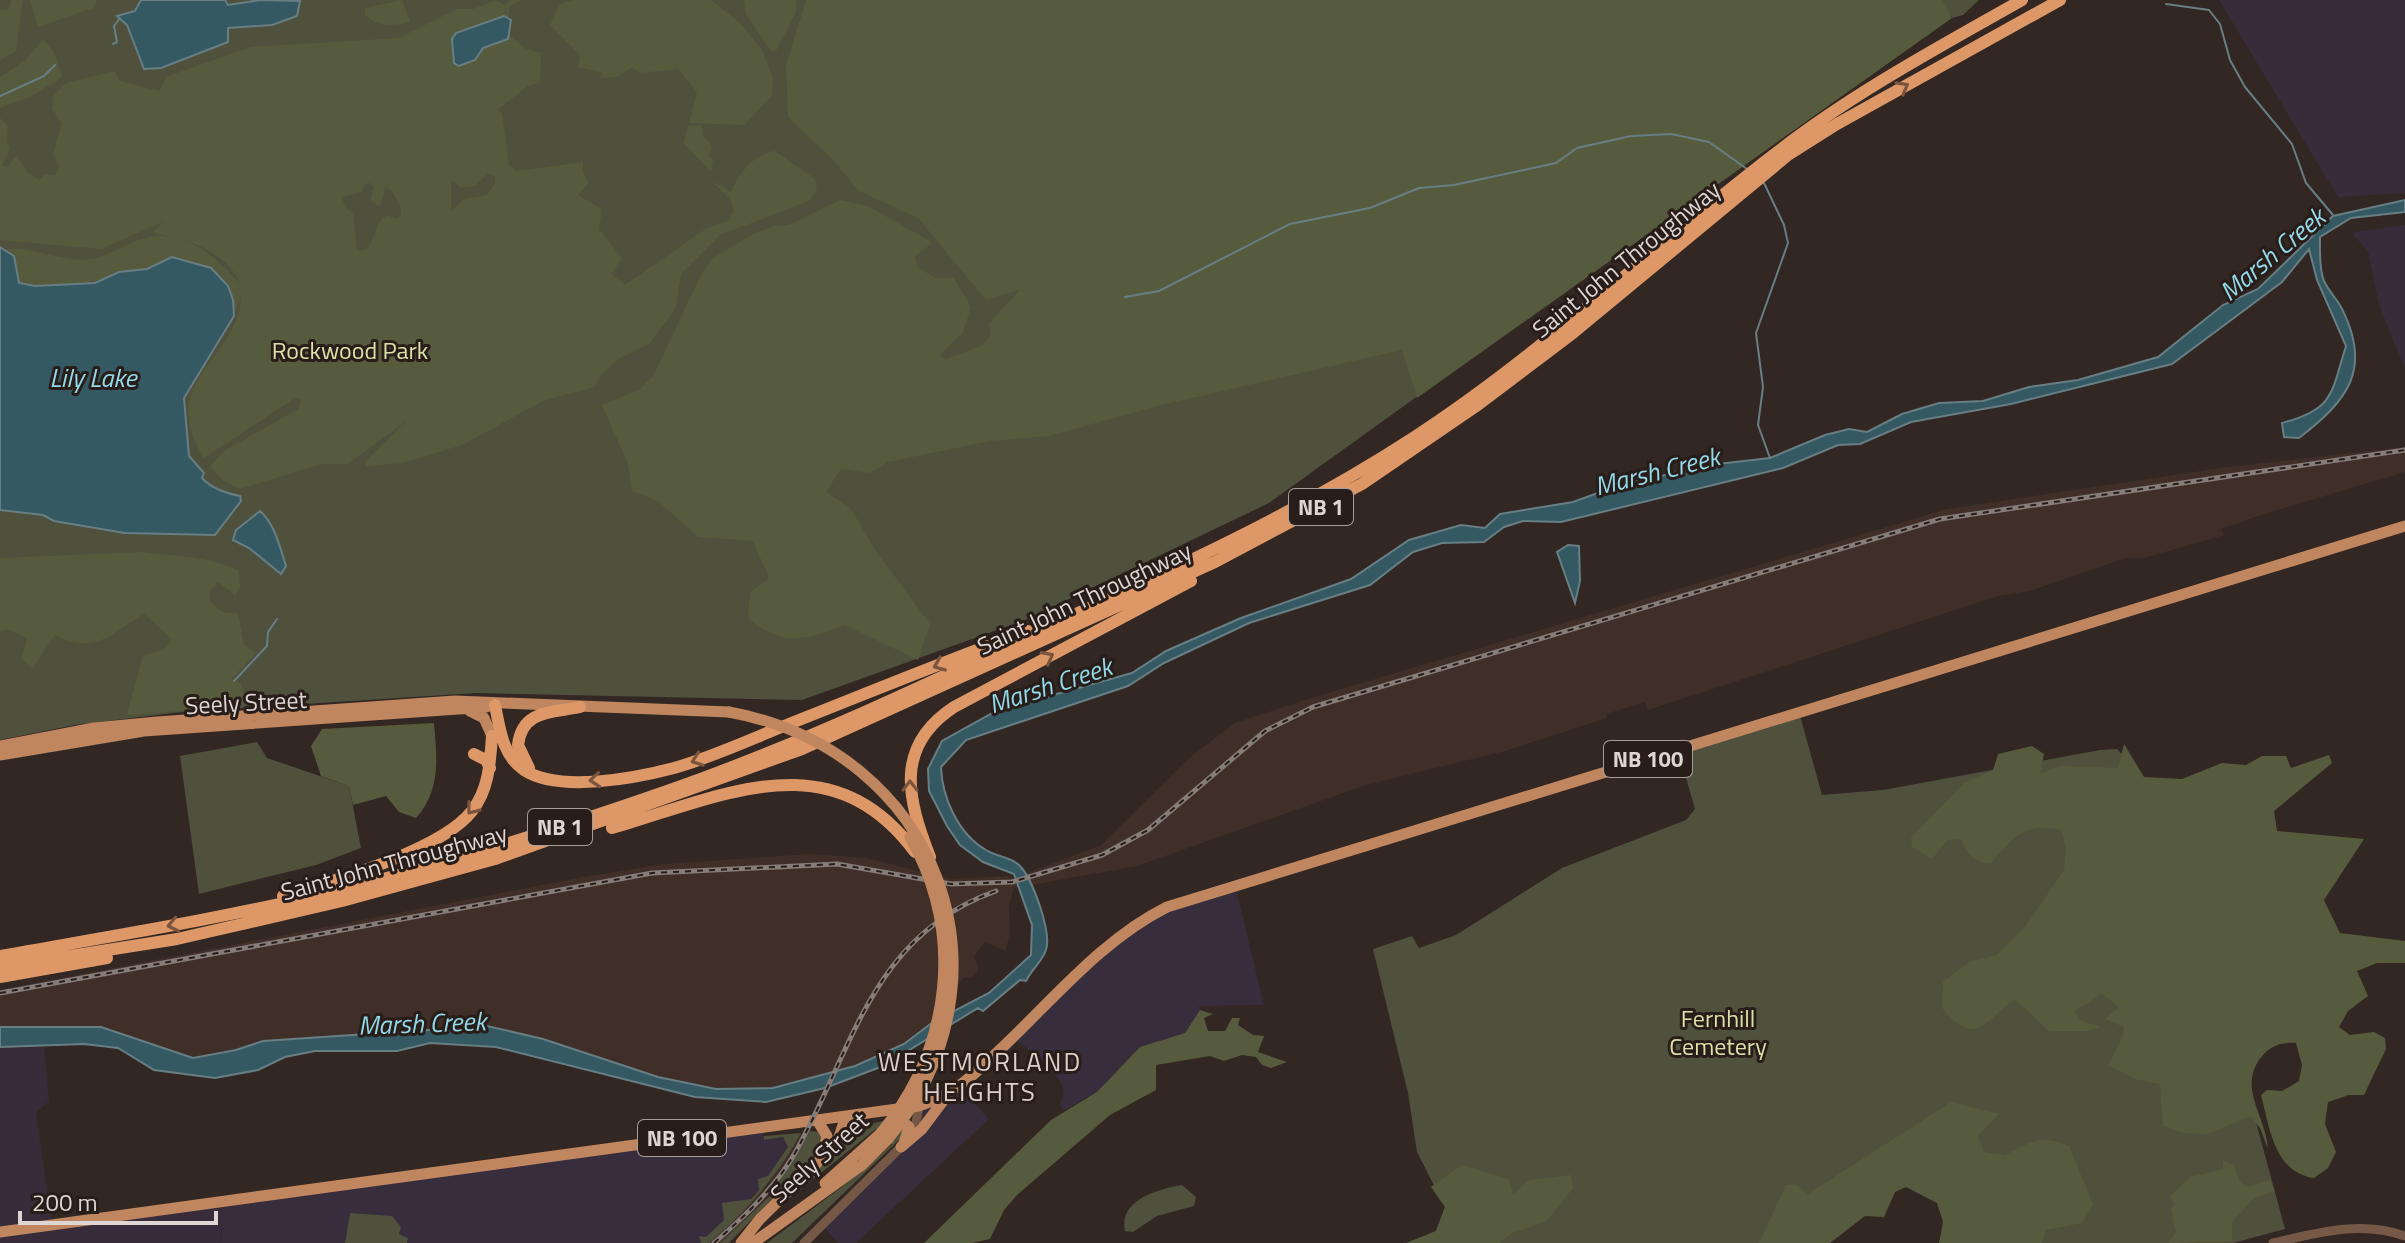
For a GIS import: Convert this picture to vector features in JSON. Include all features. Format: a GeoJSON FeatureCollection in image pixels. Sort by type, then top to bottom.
{"type":"FeatureCollection","features":[{"type":"Feature","properties":{"kind":"highway","name":"Saint John Throughway"},"geometry":{"type":"LineString","coordinates":[[0,956],[310,897],[443,863],[678,787],[853,718],[1091,608],[1282,516],[1419,434],[1566,326],[1782,148],[1924,56],[2022,0]]}},
{"type":"Feature","properties":{"kind":"highway","name":"Saint John Throughway"},"geometry":{"type":"LineString","coordinates":[[0,967],[177,939],[342,901],[495,859],[660,803],[817,743],[1288,526],[1362,484],[1508,383],[1788,155],[1837,124],[2060,0]]}},
{"type":"Feature","properties":{"kind":"highway"},"geometry":{"type":"LineString","coordinates":[[925,859],[913,814],[910,771],[924,737],[954,707],[1218,567],[1288,526]]}},
{"type":"Feature","properties":{"kind":"highway"},"geometry":{"type":"LineString","coordinates":[[495,705],[505,747],[525,770],[537,776],[556,781],[584,781],[678,767],[1091,608]]}},
{"type":"Feature","properties":{"kind":"highway"},"geometry":{"type":"LineString","coordinates":[[537,776],[521,756],[518,745],[524,725],[544,712],[580,707]]}},
{"type":"Feature","properties":{"kind":"highway"},"geometry":{"type":"LineString","coordinates":[[211,917],[333,880],[440,837],[472,811],[481,798],[490,768],[492,736]]}},
{"type":"Feature","properties":{"kind":"highway"},"geometry":{"type":"LineString","coordinates":[[474,754],[486,760],[490,768]]}},
{"type":"Feature","properties":{"kind":"highway"},"geometry":{"type":"LineString","coordinates":[[495,859],[735,792],[779,783],[800,783],[827,787],[860,801],[890,823],[925,859]]}},
{"type":"Feature","properties":{"kind":"highway"},"geometry":{"type":"LineString","coordinates":[[0,977],[90,961],[177,939]]}},
{"type":"Feature","properties":{"kind":"main road","name":"NB 100"},"geometry":{"type":"LineString","coordinates":[[0,1232],[919,1106],[949,1094],[1110,944],[1139,922],[1167,907],[2405,526]]}},
{"type":"Feature","properties":{"kind":"main road","name":"Seely Street"},"geometry":{"type":"LineString","coordinates":[[0,746],[94,728],[455,701],[729,715],[788,734],[847,767],[885,803],[925,859],[942,924],[946,966],[936,1030],[923,1067],[905,1102],[862,1165],[753,1243]]}},
{"type":"Feature","properties":{"kind":"main road"},"geometry":{"type":"LineString","coordinates":[[474,754],[488,744],[492,736],[495,705]]}},
{"type":"Feature","properties":{"kind":"main road","name":"Seely Street"},"geometry":{"type":"LineString","coordinates":[[0,755],[144,731],[468,711],[495,705]]}},
{"type":"Feature","properties":{"kind":"main road"},"geometry":{"type":"LineString","coordinates":[[468,711],[484,718],[492,736]]}},
{"type":"Feature","properties":{"kind":"main road"},"geometry":{"type":"LineString","coordinates":[[901,1147],[922,1129],[949,1094]]}},
{"type":"Feature","properties":{"kind":"main road"},"geometry":{"type":"LineString","coordinates":[[889,1111],[904,1119],[909,1127],[901,1147]]}},
{"type":"Feature","properties":{"kind":"main road"},"geometry":{"type":"LineString","coordinates":[[741,1243],[760,1219],[837,1143],[846,1116]]}},
{"type":"Feature","properties":{"kind":"main road"},"geometry":{"type":"LineString","coordinates":[[817,1120],[828,1140],[819,1160]]}},
{"type":"Feature","properties":{"kind":"street"},"geometry":{"type":"LineString","coordinates":[[804,1243],[915,1132],[919,1106]]}},
{"type":"Feature","properties":{"kind":"street"},"geometry":{"type":"LineString","coordinates":[[2273,1243],[2356,1227],[2388,1230],[2405,1236]]}},
{"type":"Feature","properties":{"kind":"shaded area"},"geometry":{"type":"Polygon","coordinates":[[[2219,0],[2405,0],[2405,193],[2338,197],[2219,0]]]}},
{"type":"Feature","properties":{"kind":"shaded area"},"geometry":{"type":"Polygon","coordinates":[[[2405,225],[2405,369],[2379,305],[2368,251],[2354,232],[2405,225]]]}},
{"type":"Feature","properties":{"kind":"shaded area"},"geometry":{"type":"Polygon","coordinates":[[[2405,447],[2405,472],[2261,515],[2221,529],[2224,535],[2144,558],[2126,558],[2030,591],[1998,596],[1648,710],[1645,702],[1606,714],[1607,718],[1505,751],[1366,785],[1137,866],[1014,888],[1009,905],[1010,934],[1005,951],[985,942],[974,956],[978,969],[974,976],[963,978],[933,1022],[904,1044],[855,1066],[773,1088],[716,1089],[658,1077],[543,1039],[487,1026],[263,1041],[193,1058],[79,1026],[0,1027],[0,990],[664,864],[810,854],[866,858],[951,879],[1008,876],[1012,879],[1101,845],[1189,758],[1235,723],[1308,699],[1947,509],[2228,467],[2405,447]]]}},
{"type":"Feature","properties":{"kind":"shaded area"},"geometry":{"type":"Polygon","coordinates":[[[1235,885],[1264,1005],[1199,1006],[1200,1010],[1185,1033],[1140,1047],[1097,1092],[1063,1111],[1060,1104],[1064,1093],[1061,1082],[1039,1057],[1012,1038],[1139,922],[1235,885]]]}},
{"type":"Feature","properties":{"kind":"shaded area"},"geometry":{"type":"Polygon","coordinates":[[[44,1046],[49,1101],[36,1113],[52,1225],[219,1202],[222,1243],[0,1243],[0,1047],[44,1046]]]}},
{"type":"Feature","properties":{"kind":"shaded area"},"geometry":{"type":"Polygon","coordinates":[[[960,1088],[989,1119],[856,1243],[838,1243],[822,1225],[901,1147],[919,1106],[960,1088]]]}},
{"type":"Feature","properties":{"kind":"shaded area"},"geometry":{"type":"Polygon","coordinates":[[[764,1127],[764,1139],[783,1137],[788,1147],[759,1190],[701,1243],[407,1243],[408,1238],[350,1214],[345,1243],[222,1243],[219,1202],[764,1127]]]}},
{"type":"Feature","properties":{"kind":"shaded area"},"geometry":{"type":"Polygon","coordinates":[[[810,1131],[764,1203],[720,1243],[709,1243],[768,1185],[801,1133],[810,1131]]]}},
{"type":"Feature","properties":{"kind":"green space","name":"Rockwood Park"},"geometry":{"type":"Polygon","coordinates":[[[0,0],[1979,0],[1963,15],[1952,18],[1944,5],[1678,209],[1269,503],[1025,620],[802,700],[476,693],[182,712],[75,725],[0,740],[0,0]]]}},
{"type":"Feature","properties":{"kind":"green space"},"geometry":{"type":"Polygon","coordinates":[[[11,0],[23,0],[16,51],[0,60],[0,10],[9,9],[11,0]]]}},
{"type":"Feature","properties":{"kind":"green space"},"geometry":{"type":"Polygon","coordinates":[[[30,0],[97,0],[93,8],[38,27],[30,0]]]}},
{"type":"Feature","properties":{"kind":"green space"},"geometry":{"type":"Polygon","coordinates":[[[402,0],[410,22],[386,25],[365,15],[365,8],[402,0]]]}},
{"type":"Feature","properties":{"kind":"green space"},"geometry":{"type":"Polygon","coordinates":[[[496,0],[504,5],[509,0],[523,0],[509,6],[509,17],[461,30],[452,43],[455,50],[453,60],[459,66],[477,58],[483,48],[510,36],[526,49],[541,53],[540,83],[528,86],[497,110],[502,113],[509,165],[517,171],[583,162],[583,172],[589,182],[578,195],[602,209],[599,229],[622,258],[611,274],[625,285],[707,228],[728,221],[734,211],[731,201],[712,181],[731,192],[743,171],[760,156],[775,151],[815,179],[817,190],[809,201],[720,235],[681,274],[676,308],[649,344],[618,359],[600,376],[595,387],[545,400],[462,445],[403,463],[366,466],[365,461],[408,420],[347,464],[321,464],[240,489],[222,480],[210,466],[226,450],[298,409],[301,400],[295,398],[204,458],[191,431],[189,409],[193,390],[227,338],[237,317],[242,293],[234,316],[229,290],[216,274],[197,264],[172,257],[136,272],[102,280],[50,285],[18,283],[14,256],[6,249],[81,260],[106,255],[142,239],[176,238],[152,233],[163,222],[101,249],[0,240],[0,118],[8,126],[10,149],[2,165],[7,168],[17,155],[28,173],[40,180],[44,175],[55,175],[59,166],[53,154],[62,123],[52,109],[54,95],[66,83],[115,71],[120,81],[159,91],[168,76],[251,47],[399,38],[457,9],[473,9],[496,0]],[[488,174],[475,186],[461,188],[451,179],[451,212],[464,199],[487,195],[495,184],[495,177],[488,174]],[[370,183],[364,185],[362,192],[342,197],[345,207],[353,213],[357,251],[368,249],[381,219],[387,215],[396,219],[401,216],[400,204],[391,190],[385,188],[380,207],[370,200],[374,187],[370,183]],[[177,238],[213,257],[241,286],[235,274],[216,255],[204,248],[177,238]]]}},
{"type":"Feature","properties":{"kind":"green space"},"geometry":{"type":"Polygon","coordinates":[[[573,0],[711,0],[740,23],[762,50],[773,77],[772,95],[745,125],[689,123],[697,92],[678,69],[640,73],[632,67],[618,77],[600,78],[601,72],[578,67],[580,55],[550,25],[560,4],[573,0]]]}},
{"type":"Feature","properties":{"kind":"green space"},"geometry":{"type":"Polygon","coordinates":[[[744,0],[796,0],[796,12],[776,51],[770,50],[746,14],[744,0]]]}},
{"type":"Feature","properties":{"kind":"green space"},"geometry":{"type":"Polygon","coordinates":[[[806,0],[1942,0],[1952,18],[1417,398],[1402,350],[1161,405],[1049,436],[990,441],[888,462],[869,473],[841,469],[826,492],[851,509],[876,551],[930,624],[918,660],[845,625],[795,638],[773,634],[748,619],[750,593],[769,578],[753,541],[698,537],[658,501],[632,491],[628,464],[602,405],[640,389],[653,376],[702,273],[713,258],[751,235],[774,226],[789,225],[840,200],[868,206],[930,241],[931,244],[915,256],[917,267],[936,278],[954,278],[971,307],[963,333],[940,354],[941,357],[947,359],[983,345],[991,335],[989,323],[1021,289],[986,300],[918,218],[859,191],[834,161],[788,117],[786,65],[806,0]]]}},
{"type":"Feature","properties":{"kind":"green space"},"geometry":{"type":"Polygon","coordinates":[[[43,39],[54,53],[62,75],[60,79],[30,97],[0,108],[0,77],[26,60],[43,39]]]}},
{"type":"Feature","properties":{"kind":"green space"},"geometry":{"type":"Polygon","coordinates":[[[688,125],[702,126],[703,136],[712,146],[709,156],[713,160],[711,172],[684,143],[688,125]]]}},
{"type":"Feature","properties":{"kind":"green space"},"geometry":{"type":"Polygon","coordinates":[[[144,552],[205,560],[239,571],[240,587],[235,595],[218,582],[210,591],[210,601],[222,612],[238,614],[244,645],[256,653],[231,680],[240,683],[247,699],[221,708],[127,715],[143,655],[164,650],[172,639],[144,614],[92,643],[69,641],[55,635],[32,669],[22,658],[27,639],[8,629],[0,632],[0,558],[144,552]]]}},
{"type":"Feature","properties":{"kind":"green space","name":"Fernhill Cemetery"},"geometry":{"type":"Polygon","coordinates":[[[1799,712],[1822,795],[1883,790],[2100,750],[2117,749],[2122,754],[2254,1115],[2285,1229],[2233,1243],[1981,1243],[1937,1154],[1782,1243],[1411,1243],[1436,1231],[1445,1207],[1417,1152],[1408,1093],[1373,949],[1412,936],[1419,948],[1456,935],[1562,868],[1686,820],[1695,809],[1678,750],[1799,712]]]}},
{"type":"Feature","properties":{"kind":"green space"},"geometry":{"type":"Polygon","coordinates":[[[434,723],[436,774],[430,796],[416,818],[399,812],[386,796],[353,805],[349,786],[321,776],[311,746],[322,729],[434,723]]]}},
{"type":"Feature","properties":{"kind":"green space"},"geometry":{"type":"Polygon","coordinates":[[[257,742],[267,758],[349,786],[361,848],[316,865],[199,894],[180,756],[257,742]]]}},
{"type":"Feature","properties":{"kind":"green space"},"geometry":{"type":"Polygon","coordinates":[[[2124,744],[2144,777],[2182,779],[2222,763],[2246,765],[2262,756],[2286,756],[2291,768],[2329,755],[2332,763],[2274,811],[2277,831],[2364,839],[2324,900],[2340,933],[2405,941],[2405,963],[2377,963],[2357,971],[2368,996],[2348,1011],[2339,1027],[2350,1035],[2374,1032],[2385,1038],[2386,1049],[2364,1095],[2349,1095],[2328,1102],[2325,1124],[2336,1152],[2328,1168],[2314,1178],[2301,1174],[2282,1158],[2271,1135],[2261,1095],[2267,1090],[2282,1091],[2299,1081],[2302,1065],[2296,1043],[2271,1048],[2259,1060],[2254,1071],[2253,1093],[2268,1149],[2260,1128],[2250,1116],[2208,1134],[2184,1133],[2163,1126],[2160,1084],[2135,1079],[2108,1065],[2122,1038],[2124,1027],[2105,1019],[2119,1007],[2102,994],[2074,1011],[2080,1020],[2100,1027],[2087,1031],[2049,1031],[2015,999],[1980,1027],[1972,1029],[1963,1027],[1942,1008],[1943,982],[1969,962],[1997,955],[2025,927],[2064,870],[2066,848],[2061,830],[2037,828],[2014,839],[1991,863],[1972,856],[1961,839],[1947,840],[1932,859],[1912,847],[1911,838],[1964,783],[1993,770],[1998,754],[2032,746],[2044,754],[2040,774],[2060,766],[2118,768],[2124,744]]]}},
{"type":"Feature","properties":{"kind":"green space"},"geometry":{"type":"Polygon","coordinates":[[[1200,1010],[1213,1014],[1204,1018],[1208,1031],[1225,1031],[1232,1018],[1240,1018],[1238,1025],[1253,1035],[1264,1036],[1258,1052],[1287,1062],[1271,1068],[1262,1065],[1256,1057],[1242,1055],[1224,1061],[1210,1056],[1156,1065],[1156,1090],[1110,1115],[1017,1195],[1004,1210],[990,1239],[972,1243],[924,1243],[1051,1120],[1097,1092],[1140,1047],[1185,1033],[1200,1010]]]}},
{"type":"Feature","properties":{"kind":"green space"},"geometry":{"type":"Polygon","coordinates":[[[1951,1102],[1999,1114],[1978,1136],[1984,1152],[2005,1155],[2042,1140],[2069,1146],[2093,1204],[2082,1223],[2046,1230],[2042,1243],[1939,1243],[1943,1222],[1937,1203],[1906,1187],[1895,1192],[1884,1217],[1865,1216],[1830,1243],[1759,1243],[1786,1185],[1797,1185],[1808,1194],[1951,1102]]]}},
{"type":"Feature","properties":{"kind":"green space"},"geometry":{"type":"Polygon","coordinates":[[[895,1119],[904,1127],[900,1139],[792,1243],[767,1243],[859,1174],[892,1144],[876,1129],[787,1200],[846,1128],[895,1119]]]}},
{"type":"Feature","properties":{"kind":"green space"},"geometry":{"type":"Polygon","coordinates":[[[810,1131],[821,1132],[822,1145],[815,1155],[729,1243],[720,1243],[769,1197],[810,1131]]]}},
{"type":"Feature","properties":{"kind":"green space"},"geometry":{"type":"Polygon","coordinates":[[[801,1133],[782,1164],[748,1206],[709,1243],[701,1243],[699,1236],[706,1237],[724,1220],[722,1203],[751,1199],[759,1190],[758,1179],[768,1176],[788,1147],[783,1137],[764,1140],[764,1136],[801,1133]]]}},
{"type":"Feature","properties":{"kind":"green space"},"geometry":{"type":"Polygon","coordinates":[[[2223,1161],[2234,1165],[2239,1181],[2247,1187],[2270,1180],[2275,1191],[2254,1198],[2232,1222],[2232,1241],[2168,1243],[2176,1232],[2171,1209],[2175,1205],[2170,1197],[2190,1177],[2223,1169],[2223,1161]]]}},
{"type":"Feature","properties":{"kind":"green space"},"geometry":{"type":"Polygon","coordinates":[[[1462,1165],[1508,1179],[1513,1195],[1529,1180],[1571,1175],[1573,1188],[1547,1221],[1512,1233],[1499,1243],[1406,1243],[1436,1231],[1445,1207],[1431,1187],[1462,1165]]]}},
{"type":"Feature","properties":{"kind":"green space"},"geometry":{"type":"Polygon","coordinates":[[[1182,1185],[1196,1197],[1194,1206],[1157,1216],[1133,1232],[1125,1231],[1124,1221],[1133,1204],[1151,1193],[1182,1185]]]}},
{"type":"Feature","properties":{"kind":"green space"},"geometry":{"type":"Polygon","coordinates":[[[350,1213],[392,1216],[401,1227],[399,1234],[408,1238],[407,1243],[345,1243],[350,1213]]]}},
{"type":"Feature","properties":{"kind":"water"},"geometry":{"type":"Polygon","coordinates":[[[141,0],[225,0],[228,5],[260,0],[300,1],[297,16],[272,25],[228,28],[228,42],[161,68],[144,69],[127,25],[117,16],[135,11],[141,0]]]}},
{"type":"Feature","properties":{"kind":"water"},"geometry":{"type":"Polygon","coordinates":[[[504,16],[511,20],[508,39],[483,48],[475,60],[459,66],[454,63],[452,39],[456,33],[504,16]]]}},
{"type":"Feature","properties":{"kind":"water"},"geometry":{"type":"Polygon","coordinates":[[[2405,200],[2405,212],[2351,218],[2320,237],[2322,276],[2350,329],[2355,348],[2355,366],[2342,396],[2299,438],[2284,437],[2282,423],[2299,418],[2322,405],[2333,387],[2346,346],[2317,280],[2309,249],[2282,282],[2172,364],[2011,404],[1911,422],[1860,444],[1838,445],[1783,468],[1561,522],[1523,521],[1504,527],[1484,542],[1442,543],[1413,552],[1370,585],[1249,623],[1164,663],[1128,686],[966,740],[941,767],[948,802],[960,825],[976,843],[1015,862],[1024,871],[1044,918],[1046,950],[1026,981],[1020,980],[983,1011],[978,1008],[883,1066],[825,1088],[766,1102],[695,1097],[496,1047],[430,1043],[397,1051],[315,1051],[285,1057],[258,1070],[215,1078],[154,1070],[118,1048],[84,1044],[0,1047],[0,1027],[101,1027],[193,1058],[263,1041],[487,1026],[543,1039],[658,1077],[716,1089],[773,1088],[855,1066],[904,1044],[933,1022],[989,993],[1031,955],[1032,925],[1014,874],[983,862],[960,845],[929,791],[928,769],[942,741],[996,711],[1132,673],[1166,651],[1241,618],[1351,579],[1409,540],[1461,525],[1485,528],[1500,514],[1573,502],[1617,486],[1709,465],[1770,458],[1825,435],[1849,429],[1867,432],[1902,414],[1939,403],[1983,401],[2029,387],[2078,380],[2158,357],[2223,305],[2258,289],[2333,216],[2405,200]]]}},
{"type":"Feature","properties":{"kind":"water","name":"Lily Lake"},"geometry":{"type":"Polygon","coordinates":[[[0,247],[14,256],[19,283],[35,286],[95,283],[119,272],[147,269],[172,257],[211,268],[228,286],[234,316],[184,398],[189,456],[204,473],[202,478],[206,482],[240,496],[241,501],[215,535],[125,533],[54,521],[43,515],[0,510],[0,247]]]}},
{"type":"Feature","properties":{"kind":"water"},"geometry":{"type":"Polygon","coordinates":[[[260,511],[270,523],[279,544],[286,566],[281,574],[249,548],[233,540],[236,530],[260,511]]]}},
{"type":"Feature","properties":{"kind":"water"},"geometry":{"type":"Polygon","coordinates":[[[1568,545],[1579,546],[1580,581],[1575,603],[1557,552],[1568,545]]]}},
{"type":"Feature","properties":{"kind":"waterway","name":"Marsh Creek"},"geometry":{"type":"LineString","coordinates":[[2166,4],[2209,10],[2220,24],[2230,60],[2245,87],[2292,144],[2306,183],[2333,215]]}},
{"type":"Feature","properties":{"kind":"waterway"},"geometry":{"type":"LineString","coordinates":[[113,44],[117,42],[114,26],[120,18]]}},
{"type":"Feature","properties":{"kind":"waterway"},"geometry":{"type":"LineString","coordinates":[[0,96],[44,76],[55,65]]}},
{"type":"Feature","properties":{"kind":"waterway"},"geometry":{"type":"LineString","coordinates":[[1125,297],[1159,291],[1290,224],[1370,208],[1419,188],[1454,185],[1556,163],[1577,148],[1631,136],[1671,134],[1709,142],[1747,169]]}},
{"type":"Feature","properties":{"kind":"waterway"},"geometry":{"type":"LineString","coordinates":[[1764,183],[1784,225],[1788,243],[1756,333],[1763,387],[1758,425],[1770,458]]}},
{"type":"Feature","properties":{"kind":"waterway"},"geometry":{"type":"LineString","coordinates":[[234,681],[267,646],[268,632],[277,619]]}},
{"type":"Feature","properties":{"kind":"railway"},"geometry":{"type":"LineString","coordinates":[[0,993],[652,873],[837,864],[951,884],[1012,882],[1102,855],[1148,830],[1265,731],[1313,707],[1940,519],[2405,450]]}},
{"type":"Feature","properties":{"kind":"railway"},"geometry":{"type":"LineString","coordinates":[[714,1243],[758,1201],[787,1166],[870,1000],[893,966],[920,936],[954,911],[996,891]]}},
{"type":"Feature","properties":{"kind":"district","name":"WESTMORLAND HEIGHTS"},"geometry":{"type":"Point","coordinates":[980,1076]}}]}
